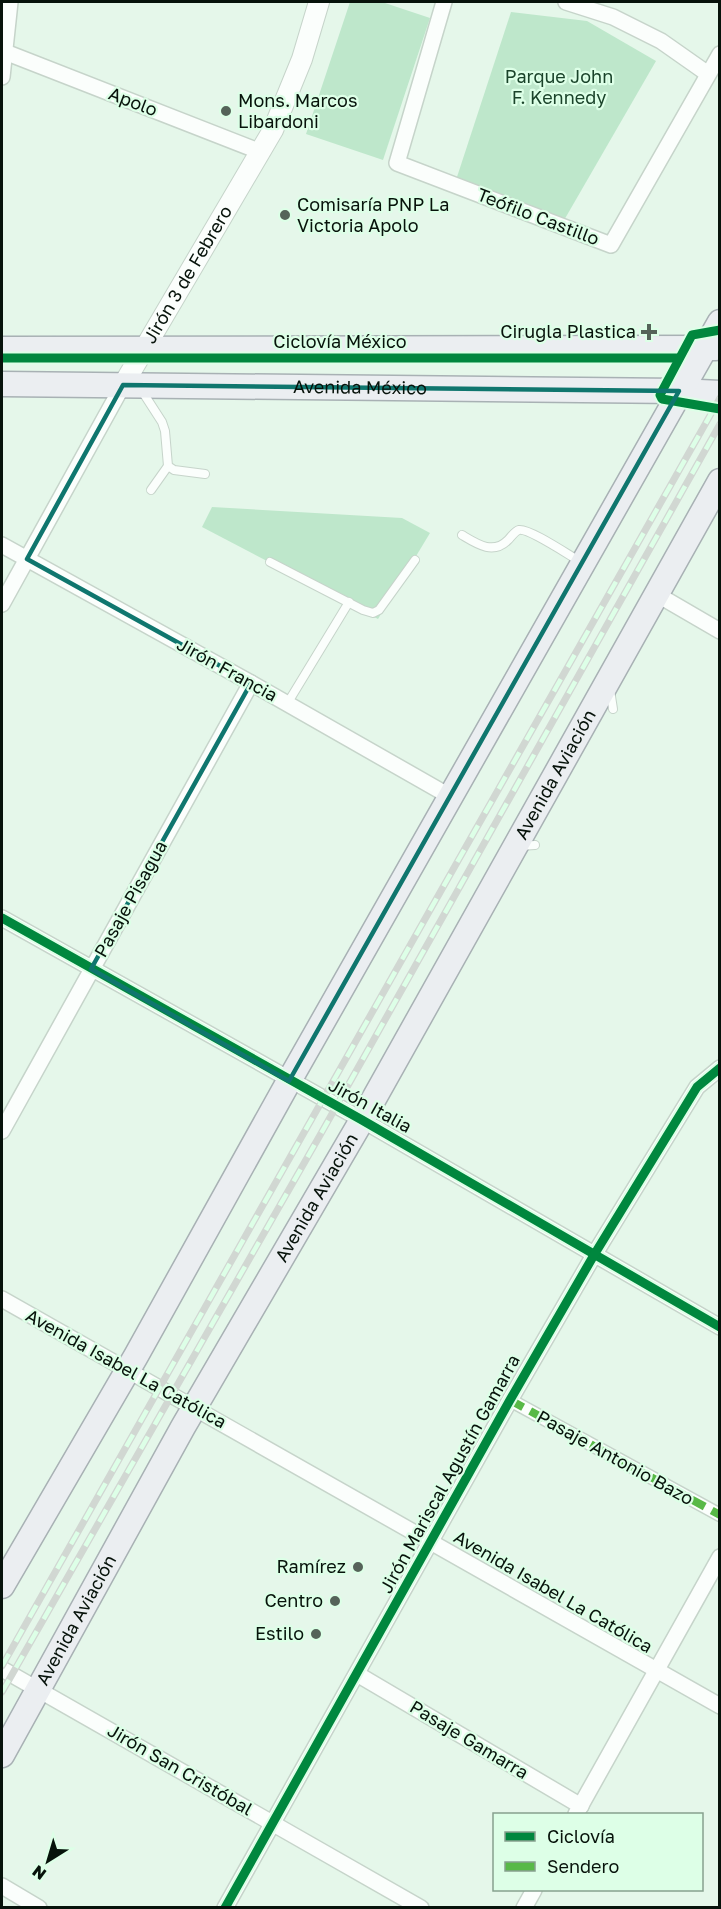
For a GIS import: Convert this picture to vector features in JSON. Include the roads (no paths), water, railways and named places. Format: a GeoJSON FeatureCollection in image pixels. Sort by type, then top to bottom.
{"type":"FeatureCollection","features":[{"type":"Feature","properties":{"kind":"main road"},"geometry":{"type":"LineString","coordinates":[[2,1586],[128,1371],[679,391],[712,348],[720,322]]}},
{"type":"Feature","properties":{"kind":"main road"},"geometry":{"type":"LineString","coordinates":[[2,349],[712,348]]}},
{"type":"Feature","properties":{"kind":"main road","name":"Avenida México"},"geometry":{"type":"LineString","coordinates":[[2,384],[720,393]]}},
{"type":"Feature","properties":{"kind":"main road","name":"Avenida Aviación"},"geometry":{"type":"LineString","coordinates":[[2,1755],[195,1407],[525,846],[609,681],[720,482]]}},
{"type":"Feature","properties":{"kind":"street"},"geometry":{"type":"LineString","coordinates":[[2,77],[10,2]]}},
{"type":"Feature","properties":{"kind":"street","name":"Jirón 3 de Febrero"},"geometry":{"type":"LineString","coordinates":[[2,604],[131,385],[144,348],[273,130],[294,79],[319,2]]}},
{"type":"Feature","properties":{"kind":"street","name":"Teófilo Castillo"},"geometry":{"type":"LineString","coordinates":[[444,2],[398,163],[611,245],[708,74]]}},
{"type":"Feature","properties":{"kind":"street"},"geometry":{"type":"LineString","coordinates":[[566,2],[613,17],[661,41],[708,74],[720,54]]}},
{"type":"Feature","properties":{"kind":"street","name":"Apolo"},"geometry":{"type":"LineString","coordinates":[[5,52],[261,152]]}},
{"type":"Feature","properties":{"kind":"street","name":"Jirón Francia"},"geometry":{"type":"LineString","coordinates":[[2,545],[451,797]]}},
{"type":"Feature","properties":{"kind":"street"},"geometry":{"type":"LineString","coordinates":[[658,595],[720,631]]}},
{"type":"Feature","properties":{"kind":"street","name":"Pasaje Pisagua"},"geometry":{"type":"LineString","coordinates":[[2,1131],[6,1112],[91,969],[251,683]]}},
{"type":"Feature","properties":{"kind":"street","name":"Jirón Italia"},"geometry":{"type":"LineString","coordinates":[[2,918],[362,1120],[720,1327]]}},
{"type":"Feature","properties":{"kind":"street","name":"Jirón Mariscal Agustín Gamarra"},"geometry":{"type":"LineString","coordinates":[[225,1908],[594,1255],[698,1087],[720,1068]]}},
{"type":"Feature","properties":{"kind":"street","name":"Avenida Isabel La Católica"},"geometry":{"type":"LineString","coordinates":[[2,1299],[720,1706]]}},
{"type":"Feature","properties":{"kind":"street","name":"Pasaje Antonio Bazo"},"geometry":{"type":"LineString","coordinates":[[510,1400],[720,1515]]}},
{"type":"Feature","properties":{"kind":"street"},"geometry":{"type":"LineString","coordinates":[[579,1810],[720,1557]]}},
{"type":"Feature","properties":{"kind":"street","name":"Jirón San Cristóbal"},"geometry":{"type":"LineString","coordinates":[[2,1669],[421,1908]]}},
{"type":"Feature","properties":{"kind":"street","name":"Pasaje Gamarra"},"geometry":{"type":"LineString","coordinates":[[357,1674],[579,1810]]}},
{"type":"Feature","properties":{"kind":"street"},"geometry":{"type":"LineString","coordinates":[[2,1886],[39,1908]]}},
{"type":"Feature","properties":{"kind":"street"},"geometry":{"type":"LineString","coordinates":[[524,1908],[533,1891]]}},
{"type":"Feature","properties":{"kind":"lane"},"geometry":{"type":"LineString","coordinates":[[131,385],[162,422],[165,431],[168,466],[151,490]]}},
{"type":"Feature","properties":{"kind":"lane"},"geometry":{"type":"LineString","coordinates":[[168,466],[174,470],[205,474]]}},
{"type":"Feature","properties":{"kind":"lane"},"geometry":{"type":"LineString","coordinates":[[462,535],[480,545],[492,548],[506,543],[516,532],[522,531],[532,534],[582,563]]}},
{"type":"Feature","properties":{"kind":"lane"},"geometry":{"type":"LineString","coordinates":[[270,562],[368,612],[379,610],[415,560]]}},
{"type":"Feature","properties":{"kind":"lane"},"geometry":{"type":"LineString","coordinates":[[287,704],[350,602]]}},
{"type":"Feature","properties":{"kind":"lane"},"geometry":{"type":"LineString","coordinates":[[609,681],[613,709]]}},
{"type":"Feature","properties":{"kind":"railway"},"geometry":{"type":"LineString","coordinates":[[2,1666],[720,398]]}},
{"type":"Feature","properties":{"kind":"railway"},"geometry":{"type":"LineString","coordinates":[[2,1692],[319,1137],[720,424]]}},
{"type":"Feature","properties":{"kind":"place","name":"Mons. Marcos Libardoni"},"geometry":{"type":"Point","coordinates":[226,111]}},
{"type":"Feature","properties":{"kind":"place","name":"Comisaría PNP La Victoria Apolo"},"geometry":{"type":"Point","coordinates":[285,215]}},
{"type":"Feature","properties":{"kind":"place","name":"Cirugla Plastica"},"geometry":{"type":"Point","coordinates":[649,332]}},
{"type":"Feature","properties":{"kind":"place","name":"Ramírez"},"geometry":{"type":"Point","coordinates":[358,1567]}},
{"type":"Feature","properties":{"kind":"place","name":"Centro"},"geometry":{"type":"Point","coordinates":[335,1601]}},
{"type":"Feature","properties":{"kind":"place","name":"Estilo"},"geometry":{"type":"Point","coordinates":[316,1634]}},
{"type":"Feature","properties":{"kind":"park label","name":"Parque John F. Kennedy"},"geometry":{"type":"Point","coordinates":[559,88]}}]}
